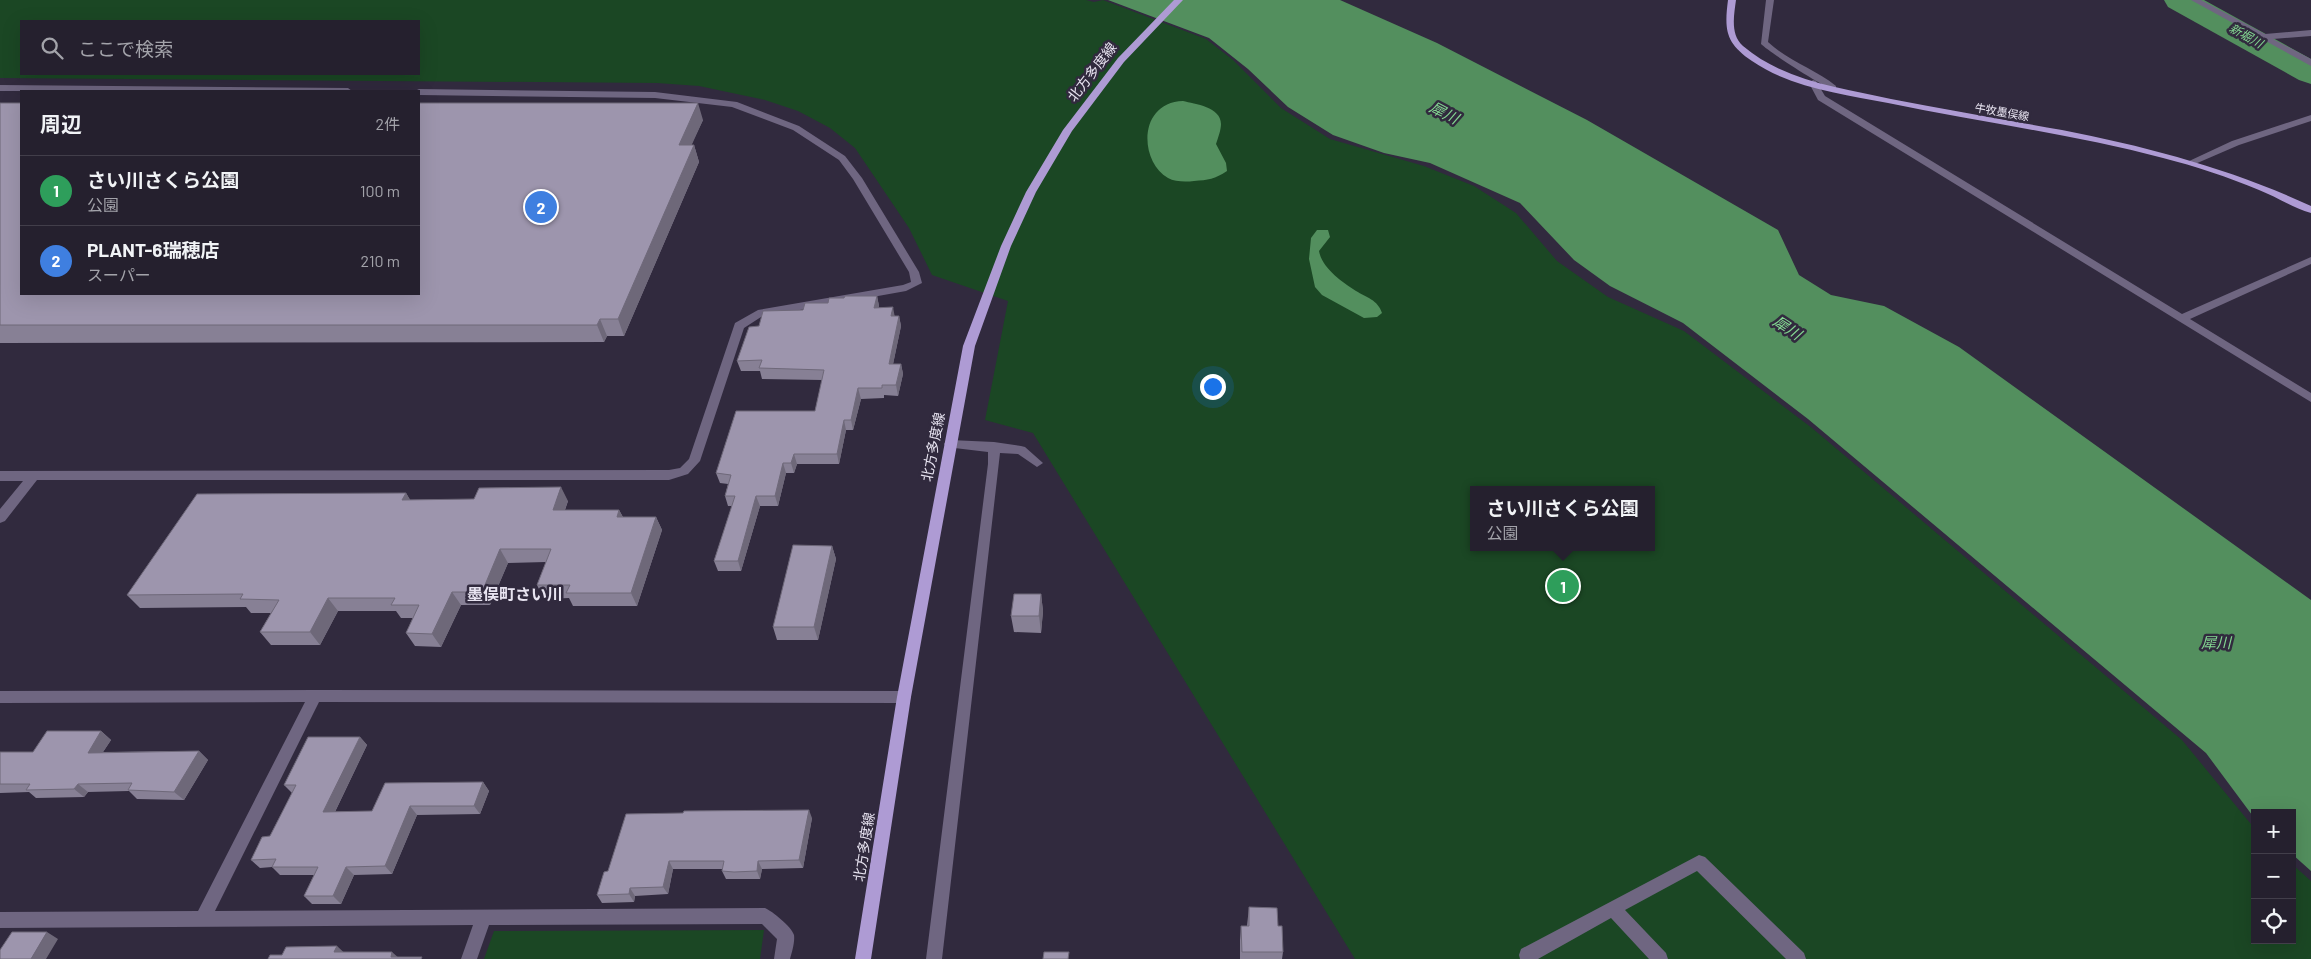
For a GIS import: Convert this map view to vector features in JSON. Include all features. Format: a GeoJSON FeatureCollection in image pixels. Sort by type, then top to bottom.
{"type":"FeatureCollection","features":[{"type":"Feature","properties":{"kind":"main road","name":"北方多度線"},"geometry":{"type":"LineString","coordinates":[[863,959],[904,697],[969,346],[1006,246],[1031,192],[1068,130],[1121,60],[1179,0]]}},
{"type":"Feature","properties":{"kind":"main road","name":"牛牧墨俣線"},"geometry":{"type":"LineString","coordinates":[[1732,0],[1729,22],[1737,46],[1768,66],[1813,83],[1972,118],[2082,138],[2192,162],[2288,198],[2311,210]]}},
{"type":"Feature","properties":{"kind":"street"},"geometry":{"type":"LineString","coordinates":[[1770,0],[1764,42],[1774,53],[1805,68],[1823,79],[1832,88]]}},
{"type":"Feature","properties":{"kind":"street"},"geometry":{"type":"LineString","coordinates":[[2195,0],[2311,63]]}},
{"type":"Feature","properties":{"kind":"street"},"geometry":{"type":"LineString","coordinates":[[2263,37],[2311,33]]}},
{"type":"Feature","properties":{"kind":"street"},"geometry":{"type":"LineString","coordinates":[[1813,83],[1821,98],[2311,398]]}},
{"type":"Feature","properties":{"kind":"street"},"geometry":{"type":"LineString","coordinates":[[0,88],[232,90]]}},
{"type":"Feature","properties":{"kind":"street"},"geometry":{"type":"LineString","coordinates":[[0,476],[669,475],[684,472],[694,461],[739,326],[758,314],[906,288],[916,283],[914,272],[857,178],[842,158],[796,128],[734,104],[655,95],[420,92]]}},
{"type":"Feature","properties":{"kind":"street"},"geometry":{"type":"LineString","coordinates":[[2192,162],[2261,134],[2311,118]]}},
{"type":"Feature","properties":{"kind":"street"},"geometry":{"type":"LineString","coordinates":[[2182,318],[2311,260]]}},
{"type":"Feature","properties":{"kind":"street"},"geometry":{"type":"LineString","coordinates":[[950,444],[994,446],[1021,450],[1037,463]]}},
{"type":"Feature","properties":{"kind":"street"},"geometry":{"type":"LineString","coordinates":[[934,959],[993,474],[994,446]]}},
{"type":"Feature","properties":{"kind":"street"},"geometry":{"type":"LineString","coordinates":[[0,518],[34,476]]}},
{"type":"Feature","properties":{"kind":"street"},"geometry":{"type":"LineString","coordinates":[[202,920],[314,696]]}},
{"type":"Feature","properties":{"kind":"street"},"geometry":{"type":"LineString","coordinates":[[0,697],[904,697]]}},
{"type":"Feature","properties":{"kind":"street"},"geometry":{"type":"LineString","coordinates":[[1530,959],[1527,955],[1699,862],[1798,959]]}},
{"type":"Feature","properties":{"kind":"street"},"geometry":{"type":"LineString","coordinates":[[1612,908],[1660,959]]}},
{"type":"Feature","properties":{"kind":"street"},"geometry":{"type":"LineString","coordinates":[[0,920],[766,916],[786,936],[782,959]]}},
{"type":"Feature","properties":{"kind":"street"},"geometry":{"type":"LineString","coordinates":[[469,959],[484,917]]}},
{"type":"Feature","properties":{"kind":"shaded area"},"geometry":{"type":"Polygon","coordinates":[[[0,0],[1086,0],[1094,2],[1103,0],[1206,39],[1233,60],[1281,108],[1330,139],[1424,166],[1474,186],[1516,213],[1557,261],[1608,297],[1684,331],[1812,428],[2182,740],[2251,824],[2251,944],[2296,944],[2296,868],[2311,881],[2311,959],[1355,959],[1033,433],[985,420],[1008,301],[932,275],[909,228],[855,148],[830,128],[798,111],[765,100],[699,86],[657,83],[0,78],[0,0]]]}},
{"type":"Feature","properties":{"kind":"shaded area"},"geometry":{"type":"Polygon","coordinates":[[[764,930],[760,959],[484,959],[494,931],[764,930]]]}},
{"type":"Feature","properties":{"kind":"water","name":"犀川"},"geometry":{"type":"Polygon","coordinates":[[[1108,0],[1340,0],[1437,43],[1587,120],[1778,230],[1799,275],[1831,295],[1884,306],[1959,347],[2311,600],[2311,871],[2296,858],[2296,809],[2251,809],[2251,814],[2206,753],[1808,419],[1683,323],[1610,286],[1574,260],[1520,203],[1430,163],[1384,153],[1333,135],[1288,107],[1248,69],[1209,38],[1108,0]]]}},
{"type":"Feature","properties":{"kind":"water"},"geometry":{"type":"Polygon","coordinates":[[[1183,101],[1206,107],[1220,118],[1221,124],[1216,144],[1226,163],[1227,171],[1219,176],[1199,181],[1184,182],[1174,180],[1158,170],[1152,159],[1148,146],[1148,133],[1151,121],[1158,111],[1168,104],[1183,101]]]}},
{"type":"Feature","properties":{"kind":"water"},"geometry":{"type":"Polygon","coordinates":[[[1317,230],[1328,230],[1330,237],[1319,251],[1328,269],[1339,279],[1378,305],[1382,313],[1377,317],[1364,318],[1322,295],[1315,287],[1309,259],[1311,238],[1317,230]]]}},
{"type":"Feature","properties":{"kind":"building"},"geometry":{"type":"Polygon","coordinates":[[[0,103],[20,103],[20,295],[420,295],[420,103],[698,103],[679,145],[694,145],[618,319],[600,319],[597,325],[0,325],[0,103]]]}},
{"type":"Feature","properties":{"kind":"building"},"geometry":{"type":"Polygon","coordinates":[[[845,296],[877,296],[874,308],[893,307],[891,316],[899,316],[889,364],[901,364],[896,385],[882,385],[882,388],[858,388],[851,420],[844,420],[837,454],[794,454],[791,463],[783,463],[775,496],[756,496],[738,561],[714,561],[735,496],[725,496],[731,475],[716,473],[736,411],[815,411],[824,370],[759,368],[762,360],[737,361],[749,327],[759,326],[763,311],[803,310],[805,303],[828,303],[829,298],[844,298],[845,296]]]}},
{"type":"Feature","properties":{"kind":"building"},"geometry":{"type":"Polygon","coordinates":[[[561,487],[553,510],[619,510],[617,517],[656,517],[631,593],[566,593],[570,585],[537,585],[551,549],[500,549],[482,592],[452,592],[432,634],[406,633],[419,605],[391,605],[395,598],[328,598],[310,632],[260,632],[279,600],[240,599],[243,594],[127,595],[197,494],[406,493],[402,500],[474,499],[479,488],[561,487]]]}},
{"type":"Feature","properties":{"kind":"building"},"geometry":{"type":"Polygon","coordinates":[[[793,545],[832,546],[814,627],[773,627],[793,545]]]}},
{"type":"Feature","properties":{"kind":"building"},"geometry":{"type":"Polygon","coordinates":[[[1014,594],[1041,594],[1039,616],[1011,616],[1014,594]]]}},
{"type":"Feature","properties":{"kind":"building"},"geometry":{"type":"Polygon","coordinates":[[[47,731],[101,731],[88,753],[199,751],[174,792],[128,790],[132,783],[78,784],[74,789],[26,790],[30,784],[0,784],[0,752],[33,752],[47,731]]]}},
{"type":"Feature","properties":{"kind":"building"},"geometry":{"type":"Polygon","coordinates":[[[308,737],[360,737],[323,812],[372,811],[385,783],[483,782],[474,806],[410,806],[385,866],[346,867],[333,896],[304,896],[318,867],[272,867],[276,859],[251,860],[262,837],[270,836],[296,785],[284,785],[308,737]]]}},
{"type":"Feature","properties":{"kind":"building"},"geometry":{"type":"Polygon","coordinates":[[[809,810],[799,860],[758,861],[757,871],[734,872],[722,871],[724,861],[669,861],[663,887],[630,888],[629,894],[597,895],[604,872],[608,871],[626,814],[683,813],[684,811],[809,810]]]}},
{"type":"Feature","properties":{"kind":"building"},"geometry":{"type":"Polygon","coordinates":[[[1249,907],[1277,908],[1278,926],[1282,926],[1283,952],[1242,952],[1241,926],[1249,926],[1249,907]]]}},
{"type":"Feature","properties":{"kind":"building"},"geometry":{"type":"Polygon","coordinates":[[[12,932],[47,932],[31,959],[0,959],[0,950],[12,932]]]}},
{"type":"Feature","properties":{"kind":"building"},"geometry":{"type":"Polygon","coordinates":[[[337,946],[334,952],[392,952],[391,957],[422,957],[421,959],[268,959],[270,955],[282,955],[286,947],[337,946]]]}},
{"type":"Feature","properties":{"kind":"building"},"geometry":{"type":"Polygon","coordinates":[[[1044,952],[1069,952],[1068,959],[1043,959],[1044,952]]]}},
{"type":"Feature","properties":{"kind":"waterway","name":"新堀川"},"geometry":{"type":"LineString","coordinates":[[2180,0],[2311,73]]}},
{"type":"Feature","properties":{"kind":"place","name":"PLANT-6瑞穂店"},"geometry":{"type":"Point","coordinates":[541,207]}},
{"type":"Feature","properties":{"kind":"place","name":"さい川さくら公園"},"geometry":{"type":"Point","coordinates":[1563,586]}},
{"type":"Feature","properties":{"kind":"district","name":"墨俣町さい川"},"geometry":{"type":"Point","coordinates":[515,594]}}]}
